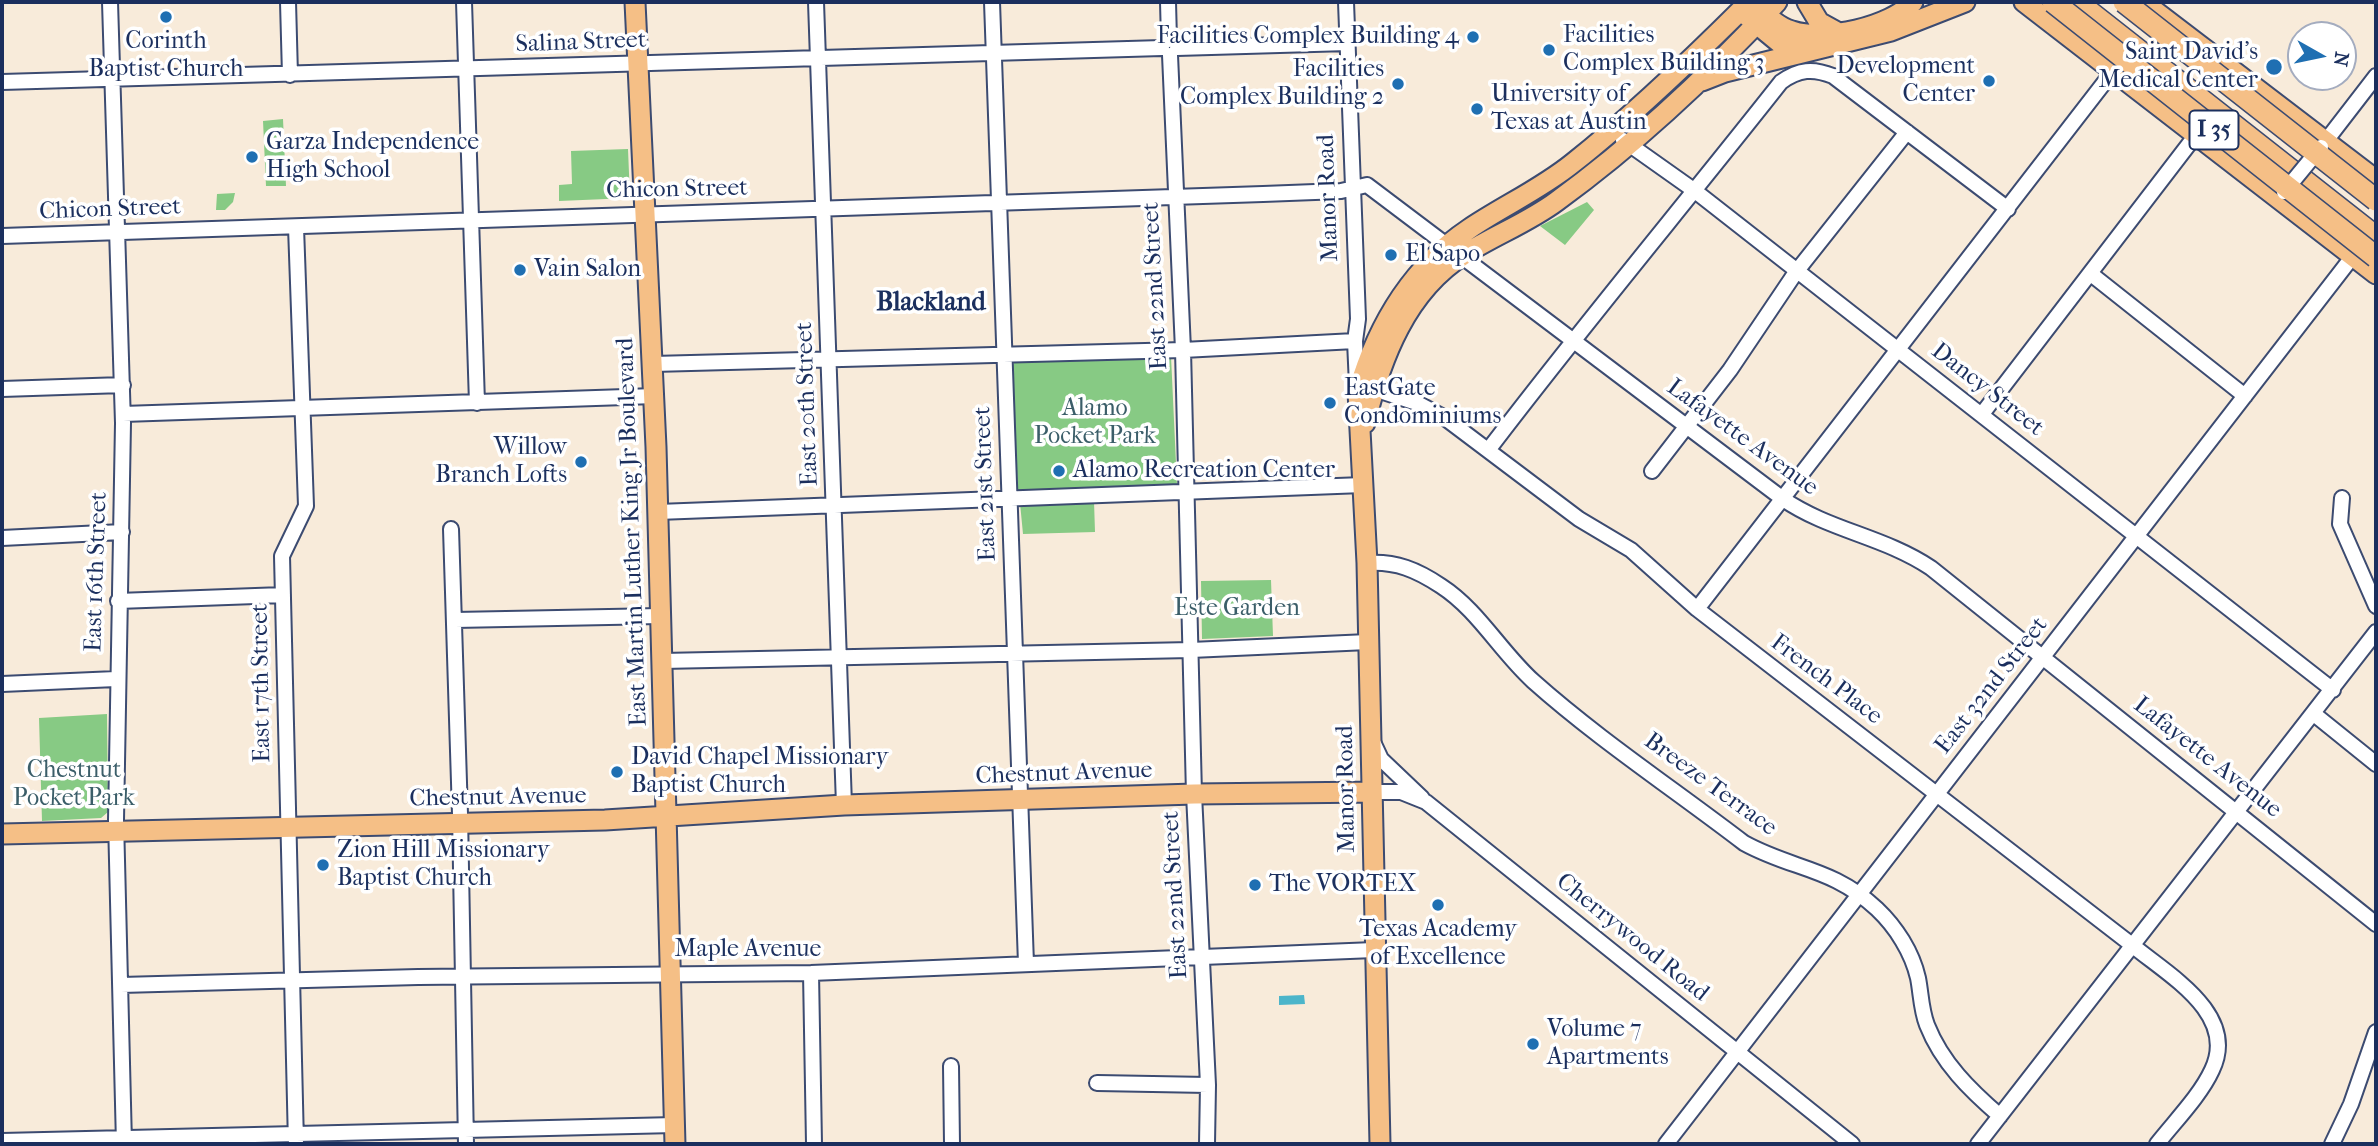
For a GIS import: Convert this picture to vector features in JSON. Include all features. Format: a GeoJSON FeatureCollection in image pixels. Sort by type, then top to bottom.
{"type":"FeatureCollection","features":[{"type":"Feature","properties":{"kind":"highway","name":"I 35"},"geometry":{"type":"LineString","coordinates":[[2053,2],[2376,257]]}},
{"type":"Feature","properties":{"kind":"highway","name":"I 35"},"geometry":{"type":"LineString","coordinates":[[2077,2],[2376,237]]}},
{"type":"Feature","properties":{"kind":"highway","name":"I 35"},"geometry":{"type":"LineString","coordinates":[[2098,2],[2376,219]]}},
{"type":"Feature","properties":{"kind":"highway","name":"I 35"},"geometry":{"type":"LineString","coordinates":[[2125,2],[2376,200]]}},
{"type":"Feature","properties":{"kind":"highway"},"geometry":{"type":"LineString","coordinates":[[2125,2],[2216,57]]}},
{"type":"Feature","properties":{"kind":"main road","name":"East Martin Luther King Jr Boulevard"},"geometry":{"type":"LineString","coordinates":[[635,2],[653,364],[675,1134]]}},
{"type":"Feature","properties":{"kind":"main road"},"geometry":{"type":"LineString","coordinates":[[1807,2],[1819,22],[1839,33]]}},
{"type":"Feature","properties":{"kind":"main road"},"geometry":{"type":"LineString","coordinates":[[1757,9],[1790,31],[1809,35],[1839,33],[1885,22],[1913,2]]}},
{"type":"Feature","properties":{"kind":"main road"},"geometry":{"type":"LineString","coordinates":[[1684,93],[1709,77],[1891,31],[1965,2]]}},
{"type":"Feature","properties":{"kind":"main road"},"geometry":{"type":"LineString","coordinates":[[2024,2],[2196,135],[2282,195],[2376,274]]}},
{"type":"Feature","properties":{"kind":"main road"},"geometry":{"type":"LineString","coordinates":[[2143,2],[2324,144],[2376,180]]}},
{"type":"Feature","properties":{"kind":"main road"},"geometry":{"type":"LineString","coordinates":[[1757,9],[1781,44],[1812,50]]}},
{"type":"Feature","properties":{"kind":"main road"},"geometry":{"type":"LineString","coordinates":[[1455,250],[1557,202],[1684,93],[1757,9]]}},
{"type":"Feature","properties":{"kind":"main road"},"geometry":{"type":"LineString","coordinates":[[1455,250],[1544,185],[1757,9]]}},
{"type":"Feature","properties":{"kind":"main road","name":"Manor Road"},"geometry":{"type":"LineString","coordinates":[[1380,1144],[1362,434],[1366,391],[1408,311],[1455,250]]}},
{"type":"Feature","properties":{"kind":"main road","name":"Chestnut Avenue"},"geometry":{"type":"LineString","coordinates":[[2,834],[460,824],[844,805],[1194,794],[1373,792]]}},
{"type":"Feature","properties":{"kind":"street","name":"East 16th Street"},"geometry":{"type":"LineString","coordinates":[[110,2],[123,414],[116,679],[124,1141]]}},
{"type":"Feature","properties":{"kind":"street"},"geometry":{"type":"LineString","coordinates":[[288,2],[290,75]]}},
{"type":"Feature","properties":{"kind":"street"},"geometry":{"type":"LineString","coordinates":[[464,2],[477,403]]}},
{"type":"Feature","properties":{"kind":"street","name":"East 20th Street"},"geometry":{"type":"LineString","coordinates":[[816,2],[826,208],[844,805]]}},
{"type":"Feature","properties":{"kind":"street","name":"East 21st Street"},"geometry":{"type":"LineString","coordinates":[[992,2],[1026,964]]}},
{"type":"Feature","properties":{"kind":"street","name":"East 22nd Street"},"geometry":{"type":"LineString","coordinates":[[1168,2],[1174,197],[1183,350],[1194,794],[1208,1085],[1207,1144]]}},
{"type":"Feature","properties":{"kind":"street","name":"Manor Road"},"geometry":{"type":"LineString","coordinates":[[1346,2],[1358,319],[1355,341],[1366,391]]}},
{"type":"Feature","properties":{"kind":"street","name":"Salina Street"},"geometry":{"type":"LineString","coordinates":[[2,82],[112,81],[818,56],[1348,43]]}},
{"type":"Feature","properties":{"kind":"street"},"geometry":{"type":"LineString","coordinates":[[1489,449],[1572,340],[1781,82],[1803,70],[1817,70],[1833,76],[2008,209]]}},
{"type":"Feature","properties":{"kind":"street"},"geometry":{"type":"LineString","coordinates":[[1697,609],[2114,70]]}},
{"type":"Feature","properties":{"kind":"street"},"geometry":{"type":"LineString","coordinates":[[2282,195],[2376,76]]}},
{"type":"Feature","properties":{"kind":"street","name":"Dancy Street"},"geometry":{"type":"LineString","coordinates":[[1611,131],[1695,191],[2333,690]]}},
{"type":"Feature","properties":{"kind":"street"},"geometry":{"type":"LineString","coordinates":[[1652,471],[1730,370],[1796,272],[1906,132]]}},
{"type":"Feature","properties":{"kind":"street"},"geometry":{"type":"LineString","coordinates":[[1982,414],[2196,135]]}},
{"type":"Feature","properties":{"kind":"street","name":"Lafayette Avenue"},"geometry":{"type":"LineString","coordinates":[[1353,188],[1374,187],[1783,499],[1819,521],[1891,544],[1911,555],[2238,811],[2376,924]]}},
{"type":"Feature","properties":{"kind":"street","name":"Chicon Street"},"geometry":{"type":"LineString","coordinates":[[2,236],[1174,197],[1353,188]]}},
{"type":"Feature","properties":{"kind":"street","name":"East 17th Street"},"geometry":{"type":"LineString","coordinates":[[295,1139],[282,556],[306,506],[296,227]]}},
{"type":"Feature","properties":{"kind":"street","name":"East 32nd Street"},"geometry":{"type":"LineString","coordinates":[[1666,1144],[2353,256]]}},
{"type":"Feature","properties":{"kind":"street"},"geometry":{"type":"LineString","coordinates":[[2091,274],[2245,396]]}},
{"type":"Feature","properties":{"kind":"street"},"geometry":{"type":"LineString","coordinates":[[653,364],[1004,352],[1183,350],[1355,341]]}},
{"type":"Feature","properties":{"kind":"street"},"geometry":{"type":"LineString","coordinates":[[2,389],[122,385]]}},
{"type":"Feature","properties":{"kind":"street","name":"French Place"},"geometry":{"type":"LineString","coordinates":[[1366,391],[1418,403],[1445,418],[1579,519],[1631,550],[1697,609],[2132,946],[2201,1003],[2216,1028],[2218,1044],[2211,1073],[2157,1144]]}},
{"type":"Feature","properties":{"kind":"street"},"geometry":{"type":"LineString","coordinates":[[123,414],[654,396]]}},
{"type":"Feature","properties":{"kind":"street"},"geometry":{"type":"LineString","coordinates":[[658,512],[1363,485]]}},
{"type":"Feature","properties":{"kind":"street"},"geometry":{"type":"LineString","coordinates":[[2342,498],[2340,524],[2376,606]]}},
{"type":"Feature","properties":{"kind":"street"},"geometry":{"type":"LineString","coordinates":[[451,529],[466,1144]]}},
{"type":"Feature","properties":{"kind":"street"},"geometry":{"type":"LineString","coordinates":[[2,538],[121,532]]}},
{"type":"Feature","properties":{"kind":"street","name":"Breeze Terrace"},"geometry":{"type":"LineString","coordinates":[[1367,563],[1392,562],[1444,587],[1473,613],[1535,683],[1744,843],[1761,853],[1822,871],[1859,894],[1892,926],[1911,958],[1926,1023],[1943,1057],[1972,1092],[2000,1116]]}},
{"type":"Feature","properties":{"kind":"street"},"geometry":{"type":"LineString","coordinates":[[118,601],[283,595]]}},
{"type":"Feature","properties":{"kind":"street"},"geometry":{"type":"LineString","coordinates":[[455,620],[660,616]]}},
{"type":"Feature","properties":{"kind":"street"},"geometry":{"type":"LineString","coordinates":[[1978,1144],[2376,632]]}},
{"type":"Feature","properties":{"kind":"street"},"geometry":{"type":"LineString","coordinates":[[662,661],[1191,650],[1368,642]]}},
{"type":"Feature","properties":{"kind":"street"},"geometry":{"type":"LineString","coordinates":[[2,684],[116,679]]}},
{"type":"Feature","properties":{"kind":"street"},"geometry":{"type":"LineString","coordinates":[[2314,714],[2376,764]]}},
{"type":"Feature","properties":{"kind":"street"},"geometry":{"type":"LineString","coordinates":[[1371,739],[1381,759],[1406,779],[1426,802]]}},
{"type":"Feature","properties":{"kind":"street","name":"Cherrywood Road"},"geometry":{"type":"LineString","coordinates":[[1373,792],[1401,792],[1426,802],[1852,1144]]}},
{"type":"Feature","properties":{"kind":"street","name":"Maple Avenue"},"geometry":{"type":"LineString","coordinates":[[121,985],[462,976],[811,973],[1374,950]]}},
{"type":"Feature","properties":{"kind":"street"},"geometry":{"type":"LineString","coordinates":[[811,973],[814,1144]]}},
{"type":"Feature","properties":{"kind":"street"},"geometry":{"type":"LineString","coordinates":[[2332,1144],[2351,1104],[2376,1032]]}},
{"type":"Feature","properties":{"kind":"street"},"geometry":{"type":"LineString","coordinates":[[951,1066],[952,1144]]}},
{"type":"Feature","properties":{"kind":"street"},"geometry":{"type":"LineString","coordinates":[[1097,1083],[1208,1085]]}},
{"type":"Feature","properties":{"kind":"street"},"geometry":{"type":"LineString","coordinates":[[2,1141],[295,1139],[466,1128],[675,1134]]}},
{"type":"Feature","properties":{"kind":"green space"},"geometry":{"type":"Polygon","coordinates":[[[283,119],[286,186],[266,186],[263,121],[283,119]]]}},
{"type":"Feature","properties":{"kind":"green space"},"geometry":{"type":"Polygon","coordinates":[[[628,149],[630,198],[559,201],[559,185],[572,184],[571,151],[628,149]]]}},
{"type":"Feature","properties":{"kind":"green space"},"geometry":{"type":"Polygon","coordinates":[[[235,193],[233,202],[225,210],[216,210],[217,194],[235,193]]]}},
{"type":"Feature","properties":{"kind":"green space"},"geometry":{"type":"Polygon","coordinates":[[[1587,202],[1594,210],[1565,245],[1540,226],[1587,202]]]}},
{"type":"Feature","properties":{"kind":"green space","name":"Alamo Pocket Park"},"geometry":{"type":"Polygon","coordinates":[[[1171,356],[1177,485],[1018,490],[1011,367],[1016,361],[1171,356]]]}},
{"type":"Feature","properties":{"kind":"green space"},"geometry":{"type":"Polygon","coordinates":[[[1094,501],[1095,532],[1023,534],[1020,503],[1094,501]]]}},
{"type":"Feature","properties":{"kind":"green space","name":"Este Garden"},"geometry":{"type":"Polygon","coordinates":[[[1271,580],[1273,636],[1202,639],[1201,581],[1271,580]]]}},
{"type":"Feature","properties":{"kind":"green space","name":"Chestnut Pocket Park"},"geometry":{"type":"Polygon","coordinates":[[[107,714],[108,812],[101,818],[42,821],[39,718],[107,714]]]}},
{"type":"Feature","properties":{"kind":"water"},"geometry":{"type":"Polygon","coordinates":[[[1304,995],[1305,1004],[1279,1005],[1279,996],[1304,995]]]}},
{"type":"Feature","properties":{"kind":"place","name":"Corinth Baptist Church"},"geometry":{"type":"Point","coordinates":[166,17]}},
{"type":"Feature","properties":{"kind":"place","name":"Facilities Complex Building 4"},"geometry":{"type":"Point","coordinates":[1473,37]}},
{"type":"Feature","properties":{"kind":"place","name":"Facilities Complex Building 3"},"geometry":{"type":"Point","coordinates":[1549,50]}},
{"type":"Feature","properties":{"kind":"place","name":"Saint David's Medical Center"},"geometry":{"type":"Point","coordinates":[2274,67]}},
{"type":"Feature","properties":{"kind":"place","name":"Development Center"},"geometry":{"type":"Point","coordinates":[1989,81]}},
{"type":"Feature","properties":{"kind":"place","name":"Facilities Complex Building 2"},"geometry":{"type":"Point","coordinates":[1398,84]}},
{"type":"Feature","properties":{"kind":"place","name":"University of Texas at Austin"},"geometry":{"type":"Point","coordinates":[1477,109]}},
{"type":"Feature","properties":{"kind":"place","name":"Garza Independence High School"},"geometry":{"type":"Point","coordinates":[252,157]}},
{"type":"Feature","properties":{"kind":"place","name":"El Sapo"},"geometry":{"type":"Point","coordinates":[1391,255]}},
{"type":"Feature","properties":{"kind":"place","name":"Vain Salon"},"geometry":{"type":"Point","coordinates":[520,270]}},
{"type":"Feature","properties":{"kind":"place","name":"EastGate Condominiums"},"geometry":{"type":"Point","coordinates":[1330,403]}},
{"type":"Feature","properties":{"kind":"place","name":"Willow Branch Lofts"},"geometry":{"type":"Point","coordinates":[581,462]}},
{"type":"Feature","properties":{"kind":"place","name":"Alamo Recreation Center"},"geometry":{"type":"Point","coordinates":[1059,471]}},
{"type":"Feature","properties":{"kind":"place","name":"David Chapel Missionary Baptist Church"},"geometry":{"type":"Point","coordinates":[617,772]}},
{"type":"Feature","properties":{"kind":"place","name":"Zion Hill Missionary Baptist Church"},"geometry":{"type":"Point","coordinates":[323,865]}},
{"type":"Feature","properties":{"kind":"place","name":"The VORTEX"},"geometry":{"type":"Point","coordinates":[1255,885]}},
{"type":"Feature","properties":{"kind":"place","name":"Texas Academy of Excellence"},"geometry":{"type":"Point","coordinates":[1438,905]}},
{"type":"Feature","properties":{"kind":"place","name":"Volume 7 Apartments"},"geometry":{"type":"Point","coordinates":[1533,1044]}},
{"type":"Feature","properties":{"kind":"district","name":"Blackland"},"geometry":{"type":"Point","coordinates":[931,304]}}]}
